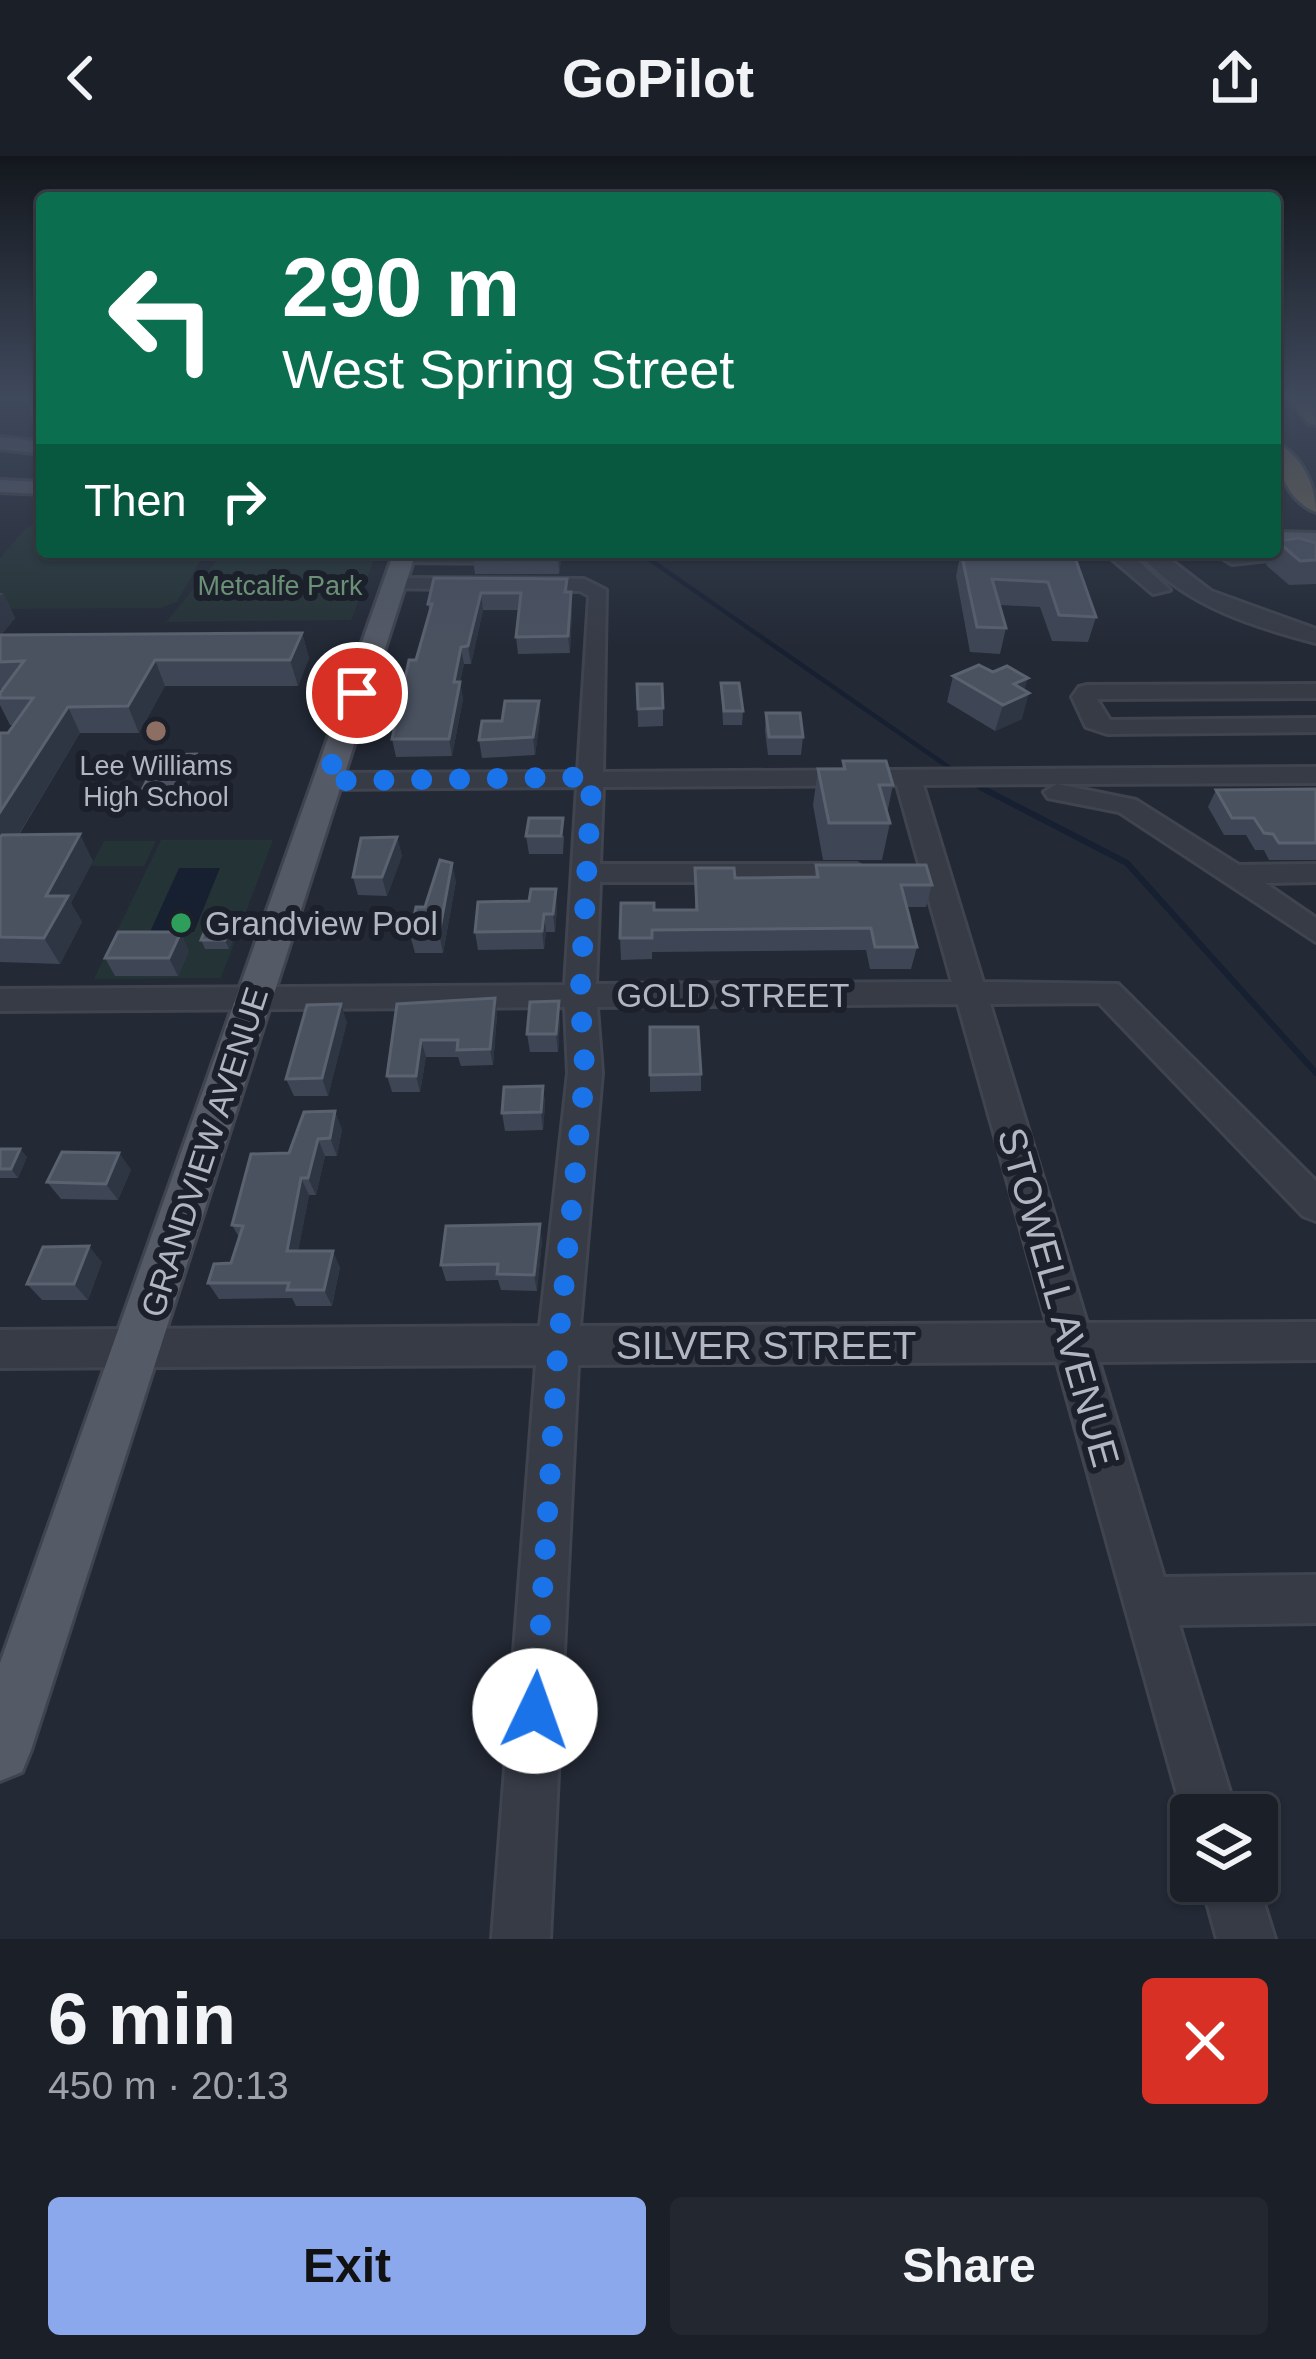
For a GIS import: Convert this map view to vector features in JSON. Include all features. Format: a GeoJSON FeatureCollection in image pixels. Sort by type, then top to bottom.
{"type":"FeatureCollection","features":[{"type":"Feature","properties":{"kind":"main road"},"geometry":{"type":"LineString","coordinates":[[0,486],[36,488]]}},
{"type":"Feature","properties":{"kind":"main road"},"geometry":{"type":"LineString","coordinates":[[1281,529],[1316,529]]}},
{"type":"Feature","properties":{"kind":"main road"},"geometry":{"type":"LineString","coordinates":[[1281,539],[1316,541]]}},
{"type":"Feature","properties":{"kind":"main road","name":"GRANDVIEW AVENUE"},"geometry":{"type":"LineString","coordinates":[[0,1750],[400,565]]}},
{"type":"Feature","properties":{"kind":"street"},"geometry":{"type":"LineString","coordinates":[[1281,553],[1292,552],[1316,562]]}},
{"type":"Feature","properties":{"kind":"street"},"geometry":{"type":"LineString","coordinates":[[400,565],[506,558]]}},
{"type":"Feature","properties":{"kind":"street"},"geometry":{"type":"LineString","coordinates":[[1121,558],[1162,591],[1190,585]]}},
{"type":"Feature","properties":{"kind":"street"},"geometry":{"type":"LineString","coordinates":[[1156,558],[1190,585],[1316,636]]}},
{"type":"Feature","properties":{"kind":"street"},"geometry":{"type":"LineString","coordinates":[[400,565],[584,585],[599,594],[580,996],[585,1073],[558,1347],[520,1939]]}},
{"type":"Feature","properties":{"kind":"street"},"geometry":{"type":"LineString","coordinates":[[1316,691],[1087,692],[1084,697],[1095,722],[1107,727],[1316,725]]}},
{"type":"Feature","properties":{"kind":"street"},"geometry":{"type":"LineString","coordinates":[[326,781],[1316,776]]}},
{"type":"Feature","properties":{"kind":"street","name":"STOWELL AVENUE"},"geometry":{"type":"LineString","coordinates":[[908,778],[914,873],[973,994],[1204,1794]]}},
{"type":"Feature","properties":{"kind":"street"},"geometry":{"type":"LineString","coordinates":[[1033,778],[1057,791],[1126,806],[1316,932]]}},
{"type":"Feature","properties":{"kind":"street"},"geometry":{"type":"LineString","coordinates":[[587,873],[914,873]]}},
{"type":"Feature","properties":{"kind":"street"},"geometry":{"type":"LineString","coordinates":[[1232,874],[1316,873]]}},
{"type":"Feature","properties":{"kind":"street","name":"GOLD STREET"},"geometry":{"type":"LineString","coordinates":[[0,1000],[1107,992],[1316,1205]]}},
{"type":"Feature","properties":{"kind":"street","name":"SILVER STREET"},"geometry":{"type":"LineString","coordinates":[[0,1349],[1316,1340]]}},
{"type":"Feature","properties":{"kind":"street"},"geometry":{"type":"LineString","coordinates":[[1147,1601],[1316,1599]]}},
{"type":"Feature","properties":{"kind":"street"},"geometry":{"type":"LineString","coordinates":[[1235,1902],[1246,1939]]}},
{"type":"Feature","properties":{"kind":"green space"},"geometry":{"type":"Polygon","coordinates":[[[36,522],[36,558],[202,558],[177,602],[160,608],[0,609],[0,558],[36,522]]]}},
{"type":"Feature","properties":{"kind":"green space","name":"Metcalfe Park"},"geometry":{"type":"Polygon","coordinates":[[[219,558],[375,558],[351,620],[166,622],[219,558]]]}},
{"type":"Feature","properties":{"kind":"green space","name":"Grandview Pool"},"geometry":{"type":"Polygon","coordinates":[[[161,840],[273,840],[221,978],[94,979],[161,840]]]}},
{"type":"Feature","properties":{"kind":"green space"},"geometry":{"type":"Polygon","coordinates":[[[104,841],[156,841],[144,866],[91,866],[104,841]]]}},
{"type":"Feature","properties":{"kind":"water"},"geometry":{"type":"Polygon","coordinates":[[[179,868],[220,868],[194,932],[150,932],[179,868]]]}},
{"type":"Feature","properties":{"kind":"building"},"geometry":{"type":"Polygon","coordinates":[[[1299,538],[1316,543],[1316,560],[1300,561],[1281,540],[1299,538]]]}},
{"type":"Feature","properties":{"kind":"building"},"geometry":{"type":"Polygon","coordinates":[[[962,558],[1075,558],[1096,617],[1059,615],[1048,582],[992,579],[1006,628],[977,627],[962,558]]]}},
{"type":"Feature","properties":{"kind":"building"},"geometry":{"type":"Polygon","coordinates":[[[434,578],[567,579],[565,592],[571,592],[568,636],[516,637],[521,593],[481,593],[468,646],[461,647],[449,739],[392,739],[409,660],[416,660],[432,604],[428,604],[434,578]]]}},
{"type":"Feature","properties":{"kind":"building"},"geometry":{"type":"Polygon","coordinates":[[[302,633],[290,660],[155,660],[128,706],[68,707],[0,812],[0,733],[8,733],[33,698],[0,698],[24,661],[0,662],[0,635],[302,633]]]}},
{"type":"Feature","properties":{"kind":"building"},"geometry":{"type":"Polygon","coordinates":[[[979,665],[993,672],[1007,666],[1028,678],[1014,684],[1029,693],[1003,705],[953,676],[979,665]]]}},
{"type":"Feature","properties":{"kind":"building"},"geometry":{"type":"Polygon","coordinates":[[[721,683],[739,683],[743,711],[724,711],[721,683]]]}},
{"type":"Feature","properties":{"kind":"building"},"geometry":{"type":"Polygon","coordinates":[[[637,684],[662,684],[663,708],[638,709],[637,684]]]}},
{"type":"Feature","properties":{"kind":"building"},"geometry":{"type":"Polygon","coordinates":[[[505,701],[539,701],[533,737],[479,740],[482,721],[502,721],[505,701]]]}},
{"type":"Feature","properties":{"kind":"building"},"geometry":{"type":"Polygon","coordinates":[[[766,713],[800,713],[803,737],[769,737],[766,713]]]}},
{"type":"Feature","properties":{"kind":"building"},"geometry":{"type":"Polygon","coordinates":[[[196,754],[180,788],[143,788],[160,755],[196,754]]]}},
{"type":"Feature","properties":{"kind":"building"},"geometry":{"type":"Polygon","coordinates":[[[843,761],[886,761],[893,785],[879,785],[890,823],[829,823],[818,769],[845,769],[843,761]]]}},
{"type":"Feature","properties":{"kind":"building"},"geometry":{"type":"Polygon","coordinates":[[[1316,789],[1316,843],[1279,843],[1254,818],[1232,818],[1216,790],[1316,789]]]}},
{"type":"Feature","properties":{"kind":"building"},"geometry":{"type":"Polygon","coordinates":[[[529,818],[563,818],[561,836],[526,836],[529,818]]]}},
{"type":"Feature","properties":{"kind":"building"},"geometry":{"type":"Polygon","coordinates":[[[80,834],[46,896],[68,896],[44,938],[0,937],[2,835],[80,834]]]}},
{"type":"Feature","properties":{"kind":"building"},"geometry":{"type":"Polygon","coordinates":[[[397,837],[382,877],[353,877],[361,838],[397,837]]]}},
{"type":"Feature","properties":{"kind":"building"},"geometry":{"type":"Polygon","coordinates":[[[440,860],[452,863],[439,934],[410,935],[416,907],[425,907],[440,860]]]}},
{"type":"Feature","properties":{"kind":"building"},"geometry":{"type":"Polygon","coordinates":[[[816,865],[926,865],[932,885],[901,885],[917,947],[875,947],[871,928],[652,930],[652,938],[620,938],[621,903],[654,903],[654,910],[697,910],[695,868],[734,868],[735,878],[818,877],[816,865]]]}},
{"type":"Feature","properties":{"kind":"building"},"geometry":{"type":"Polygon","coordinates":[[[531,889],[556,889],[553,914],[544,914],[542,931],[475,932],[478,902],[529,901],[531,889]]]}},
{"type":"Feature","properties":{"kind":"building"},"geometry":{"type":"Polygon","coordinates":[[[210,918],[234,918],[225,940],[201,940],[210,918]]]}},
{"type":"Feature","properties":{"kind":"building"},"geometry":{"type":"Polygon","coordinates":[[[118,932],[181,932],[169,958],[105,958],[118,932]]]}},
{"type":"Feature","properties":{"kind":"building"},"geometry":{"type":"Polygon","coordinates":[[[495,998],[490,1049],[457,1050],[458,1040],[421,1040],[416,1076],[387,1076],[397,1004],[495,998]]]}},
{"type":"Feature","properties":{"kind":"building"},"geometry":{"type":"Polygon","coordinates":[[[559,1001],[556,1034],[527,1034],[530,1002],[559,1001]]]}},
{"type":"Feature","properties":{"kind":"building"},"geometry":{"type":"Polygon","coordinates":[[[341,1004],[322,1078],[286,1079],[307,1005],[341,1004]]]}},
{"type":"Feature","properties":{"kind":"building"},"geometry":{"type":"Polygon","coordinates":[[[650,1027],[698,1027],[701,1074],[650,1075],[650,1027]]]}},
{"type":"Feature","properties":{"kind":"building"},"geometry":{"type":"Polygon","coordinates":[[[543,1086],[541,1112],[502,1113],[504,1087],[543,1086]]]}},
{"type":"Feature","properties":{"kind":"building"},"geometry":{"type":"Polygon","coordinates":[[[335,1111],[330,1138],[318,1139],[308,1178],[301,1178],[287,1251],[333,1251],[324,1290],[287,1290],[289,1283],[208,1283],[214,1264],[231,1263],[243,1226],[232,1225],[251,1154],[289,1153],[304,1112],[335,1111]]]}},
{"type":"Feature","properties":{"kind":"building"},"geometry":{"type":"Polygon","coordinates":[[[0,1149],[20,1149],[11,1169],[0,1169],[0,1149]]]}},
{"type":"Feature","properties":{"kind":"building"},"geometry":{"type":"Polygon","coordinates":[[[62,1152],[119,1153],[106,1184],[47,1182],[62,1152]]]}},
{"type":"Feature","properties":{"kind":"building"},"geometry":{"type":"Polygon","coordinates":[[[540,1224],[534,1275],[497,1274],[498,1264],[441,1265],[446,1226],[540,1224]]]}},
{"type":"Feature","properties":{"kind":"building"},"geometry":{"type":"Polygon","coordinates":[[[89,1246],[74,1284],[27,1284],[43,1247],[89,1246]]]}},
{"type":"Feature","properties":{"kind":"waterway"},"geometry":{"type":"LineString","coordinates":[[648,558],[957,773]]}},
{"type":"Feature","properties":{"kind":"waterway"},"geometry":{"type":"LineString","coordinates":[[969,781],[985,790]]}},
{"type":"Feature","properties":{"kind":"waterway"},"geometry":{"type":"LineString","coordinates":[[980,787],[1127,863],[1316,1073]]}},
{"type":"Feature","properties":{"kind":"place","name":"Lee Williams High School"},"geometry":{"type":"Point","coordinates":[156,731]}},
{"type":"Feature","properties":{"kind":"place","name":"Grandview Pool"},"geometry":{"type":"Point","coordinates":[181,923]}},
{"type":"Feature","properties":{"kind":"route"},"geometry":{"type":"LineString","coordinates":[[357,693],[326,781],[592,777],[580,996],[585,1073],[558,1347],[535,1711]]}}]}
